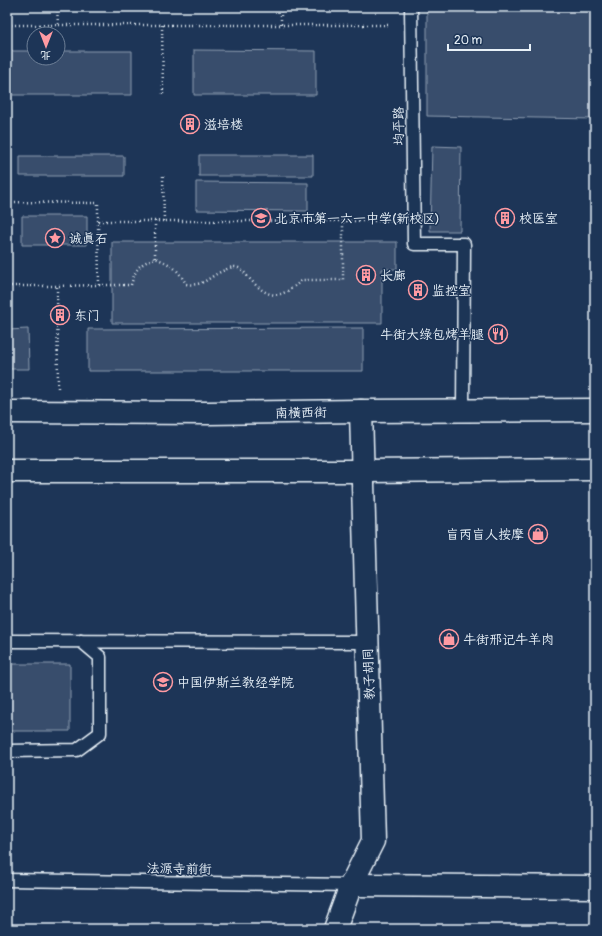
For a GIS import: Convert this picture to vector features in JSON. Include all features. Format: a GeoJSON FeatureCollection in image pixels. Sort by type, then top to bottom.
{"type":"FeatureCollection","features":[{"type":"Feature","properties":{"kind":"main road","name":"南横西街"},"geometry":{"type":"LineString","coordinates":[[7,412],[208,413],[595,410]]}},
{"type":"Feature","properties":{"kind":"main road","name":"教子胡同"},"geometry":{"type":"LineString","coordinates":[[335,929],[351,885],[373,841],[361,411]]}},
{"type":"Feature","properties":{"kind":"main road"},"geometry":{"type":"LineString","coordinates":[[7,471],[362,471],[595,469]]}},
{"type":"Feature","properties":{"kind":"main road"},"geometry":{"type":"LineString","coordinates":[[351,885],[595,887]]}},
{"type":"Feature","properties":{"kind":"lane","name":"均平路"},"geometry":{"type":"LineString","coordinates":[[411,7],[414,244],[464,244],[463,410]]}},
{"type":"Feature","properties":{"kind":"lane"},"geometry":{"type":"LineString","coordinates":[[7,641],[367,642]]}},
{"type":"Feature","properties":{"kind":"lane"},"geometry":{"type":"LineString","coordinates":[[7,751],[77,750],[100,733],[100,657],[81,641]]}},
{"type":"Feature","properties":{"kind":"lane","name":"法源寺前街"},"geometry":{"type":"LineString","coordinates":[[7,880],[351,885]]}},
{"type":"Feature","properties":{"kind":"path"},"geometry":{"type":"LineString","coordinates":[[57,7],[58,24]]}},
{"type":"Feature","properties":{"kind":"path"},"geometry":{"type":"LineString","coordinates":[[281,7],[281,24]]}},
{"type":"Feature","properties":{"kind":"path"},"geometry":{"type":"LineString","coordinates":[[7,25],[411,24]]}},
{"type":"Feature","properties":{"kind":"path"},"geometry":{"type":"LineString","coordinates":[[162,25],[163,95]]}},
{"type":"Feature","properties":{"kind":"path"},"geometry":{"type":"LineString","coordinates":[[163,176],[164,220]]}},
{"type":"Feature","properties":{"kind":"path"},"geometry":{"type":"LineString","coordinates":[[7,202],[98,203],[99,285]]}},
{"type":"Feature","properties":{"kind":"path"},"geometry":{"type":"LineString","coordinates":[[98,220],[414,220]]}},
{"type":"Feature","properties":{"kind":"path"},"geometry":{"type":"LineString","coordinates":[[155,220],[155,258]]}},
{"type":"Feature","properties":{"kind":"path"},"geometry":{"type":"LineString","coordinates":[[7,286],[131,285],[135,271],[144,263],[155,258],[170,264],[181,274],[186,284],[200,284],[213,275],[233,267],[242,269],[264,292],[281,295],[293,288],[302,280],[343,280],[343,220]]}},
{"type":"Feature","properties":{"kind":"path"},"geometry":{"type":"LineString","coordinates":[[57,286],[58,412]]}},
{"type":"Feature","properties":{"kind":"shaded area"},"geometry":{"type":"Polygon","coordinates":[[[427,7],[595,7],[595,119],[427,116],[427,7]]]}},
{"type":"Feature","properties":{"kind":"shaded area"},"geometry":{"type":"Polygon","coordinates":[[[194,50],[316,51],[316,95],[194,95],[194,50]]]}},
{"type":"Feature","properties":{"kind":"shaded area"},"geometry":{"type":"Polygon","coordinates":[[[11,51],[26,51],[26,66],[66,66],[66,51],[132,51],[132,95],[11,95],[11,51]]]}},
{"type":"Feature","properties":{"kind":"shaded area"},"geometry":{"type":"Polygon","coordinates":[[[432,146],[461,147],[460,231],[430,231],[432,146]]]}},
{"type":"Feature","properties":{"kind":"shaded area"},"geometry":{"type":"Polygon","coordinates":[[[199,155],[313,155],[313,176],[199,176],[199,155]]]}},
{"type":"Feature","properties":{"kind":"shaded area"},"geometry":{"type":"Polygon","coordinates":[[[20,156],[124,156],[124,176],[20,176],[20,156]]]}},
{"type":"Feature","properties":{"kind":"shaded area"},"geometry":{"type":"Polygon","coordinates":[[[196,182],[308,183],[308,211],[196,210],[196,182]]]}},
{"type":"Feature","properties":{"kind":"shaded area"},"geometry":{"type":"Polygon","coordinates":[[[22,216],[87,216],[87,245],[22,245],[22,216]]]}},
{"type":"Feature","properties":{"kind":"shaded area"},"geometry":{"type":"Polygon","coordinates":[[[112,242],[397,242],[397,269],[382,269],[382,323],[112,323],[112,242]]]}},
{"type":"Feature","properties":{"kind":"shaded area"},"geometry":{"type":"Polygon","coordinates":[[[363,328],[363,371],[88,371],[88,329],[363,328]]]}},
{"type":"Feature","properties":{"kind":"shaded area"},"geometry":{"type":"Polygon","coordinates":[[[28,329],[29,369],[7,369],[7,330],[28,329]]]}},
{"type":"Feature","properties":{"kind":"shaded area"},"geometry":{"type":"Polygon","coordinates":[[[7,664],[70,664],[70,731],[7,731],[7,664]]]}},
{"type":"Feature","properties":{"kind":"place","name":"滋培楼"},"geometry":{"type":"Point","coordinates":[190,124]}},
{"type":"Feature","properties":{"kind":"place","name":"北京市第一六一中学(新校区)"},"geometry":{"type":"Point","coordinates":[261,218]}},
{"type":"Feature","properties":{"kind":"place","name":"校医室"},"geometry":{"type":"Point","coordinates":[505,218]}},
{"type":"Feature","properties":{"kind":"place","name":"诚真石"},"geometry":{"type":"Point","coordinates":[55,238]}},
{"type":"Feature","properties":{"kind":"place","name":"长廊"},"geometry":{"type":"Point","coordinates":[366,275]}},
{"type":"Feature","properties":{"kind":"place","name":"监控室"},"geometry":{"type":"Point","coordinates":[418,290]}},
{"type":"Feature","properties":{"kind":"place","name":"东门"},"geometry":{"type":"Point","coordinates":[60,315]}},
{"type":"Feature","properties":{"kind":"place","name":"牛街大绿包烤羊腿"},"geometry":{"type":"Point","coordinates":[498,334]}},
{"type":"Feature","properties":{"kind":"place","name":"盲丙盲人按摩"},"geometry":{"type":"Point","coordinates":[538,534]}},
{"type":"Feature","properties":{"kind":"place","name":"牛街邢记牛羊肉"},"geometry":{"type":"Point","coordinates":[449,639]}},
{"type":"Feature","properties":{"kind":"place","name":"中国伊斯兰教经学院"},"geometry":{"type":"Point","coordinates":[163,682]}}]}
